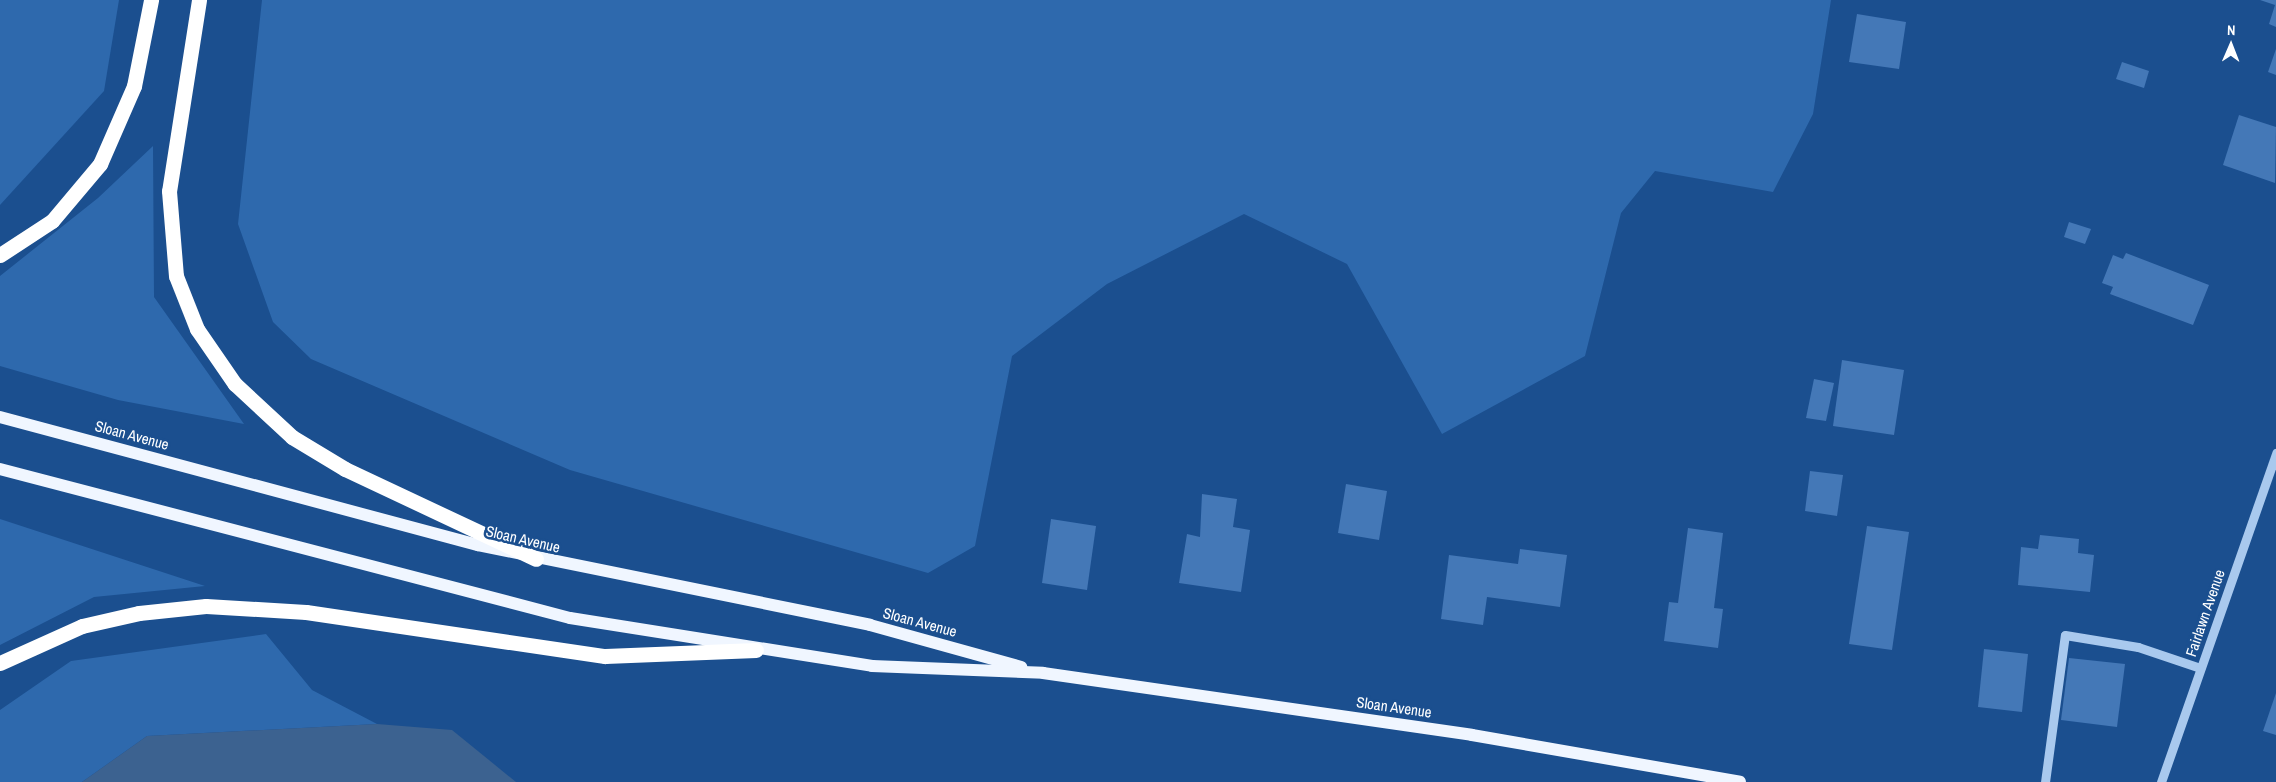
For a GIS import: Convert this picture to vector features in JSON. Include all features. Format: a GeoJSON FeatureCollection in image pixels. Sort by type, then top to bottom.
{"type":"FeatureCollection","features":[{"type":"Feature","properties":{"kind":"highway"},"geometry":{"type":"LineString","coordinates":[[0,255],[52,221],[100,164],[134,86],[151,0]]}},
{"type":"Feature","properties":{"kind":"highway"},"geometry":{"type":"LineString","coordinates":[[199,0],[172,163],[169,219],[176,276],[210,350],[261,409],[317,453],[536,559]]}},
{"type":"Feature","properties":{"kind":"highway"},"geometry":{"type":"LineString","coordinates":[[0,663],[82,626],[140,613],[206,606],[306,612],[605,656],[756,650]]}},
{"type":"Feature","properties":{"kind":"main road","name":"Sloan Avenue"},"geometry":{"type":"LineString","coordinates":[[0,417],[536,559],[870,625],[1043,673]]}},
{"type":"Feature","properties":{"kind":"main road","name":"Sloan Avenue"},"geometry":{"type":"LineString","coordinates":[[0,470],[508,604],[756,650],[872,666],[1043,673],[1472,735],[1740,782]]}},
{"type":"Feature","properties":{"kind":"street","name":"Fairlawn Avenue"},"geometry":{"type":"LineString","coordinates":[[2162,782],[2276,453]]}},
{"type":"Feature","properties":{"kind":"street"},"geometry":{"type":"LineString","coordinates":[[2045,782],[2065,635],[2138,647],[2200,668]]}},
{"type":"Feature","properties":{"kind":"shaded area"},"geometry":{"type":"Polygon","coordinates":[[[0,0],[119,0],[104,91],[0,205],[0,0]]]}},
{"type":"Feature","properties":{"kind":"shaded area"},"geometry":{"type":"Polygon","coordinates":[[[262,0],[1831,0],[1813,114],[1773,192],[1655,171],[1621,213],[1585,356],[1442,434],[1347,264],[1244,214],[1107,284],[1012,356],[975,546],[928,573],[570,470],[311,359],[273,322],[238,224],[262,0]]]}},
{"type":"Feature","properties":{"kind":"shaded area"},"geometry":{"type":"Polygon","coordinates":[[[153,146],[154,297],[244,424],[118,400],[0,366],[0,276],[98,198],[153,146]]]}},
{"type":"Feature","properties":{"kind":"shaded area"},"geometry":{"type":"Polygon","coordinates":[[[0,519],[205,586],[94,597],[0,645],[0,519]]]}},
{"type":"Feature","properties":{"kind":"shaded area"},"geometry":{"type":"Polygon","coordinates":[[[266,634],[312,690],[377,724],[147,736],[82,782],[0,782],[0,710],[71,661],[266,634]]]}},
{"type":"Feature","properties":{"kind":"shaded area"},"geometry":{"type":"Polygon","coordinates":[[[377,724],[452,730],[516,782],[82,782],[147,736],[377,724]]]}},
{"type":"Feature","properties":{"kind":"building"},"geometry":{"type":"Polygon","coordinates":[[[2260,0],[2276,0],[2276,27],[2269,24],[2275,5],[2260,0]]]}},
{"type":"Feature","properties":{"kind":"building"},"geometry":{"type":"Polygon","coordinates":[[[1857,14],[1906,22],[1899,69],[1849,62],[1857,14]]]}},
{"type":"Feature","properties":{"kind":"building"},"geometry":{"type":"Polygon","coordinates":[[[2276,49],[2276,75],[2268,72],[2276,49]]]}},
{"type":"Feature","properties":{"kind":"building"},"geometry":{"type":"Polygon","coordinates":[[[2122,62],[2149,71],[2144,88],[2116,79],[2122,62]]]}},
{"type":"Feature","properties":{"kind":"building"},"geometry":{"type":"Polygon","coordinates":[[[2239,115],[2276,127],[2275,183],[2223,165],[2239,115]]]}},
{"type":"Feature","properties":{"kind":"building"},"geometry":{"type":"Polygon","coordinates":[[[2069,222],[2091,229],[2085,244],[2064,237],[2069,222]]]}},
{"type":"Feature","properties":{"kind":"building"},"geometry":{"type":"Polygon","coordinates":[[[2126,253],[2209,285],[2193,325],[2110,294],[2113,287],[2102,283],[2113,255],[2123,259],[2126,253]]]}},
{"type":"Feature","properties":{"kind":"building"},"geometry":{"type":"Polygon","coordinates":[[[1842,360],[1904,370],[1894,435],[1833,426],[1842,360]]]}},
{"type":"Feature","properties":{"kind":"building"},"geometry":{"type":"Polygon","coordinates":[[[1814,379],[1834,383],[1826,421],[1806,418],[1814,379]]]}},
{"type":"Feature","properties":{"kind":"building"},"geometry":{"type":"Polygon","coordinates":[[[1810,471],[1843,475],[1837,516],[1805,511],[1810,471]]]}},
{"type":"Feature","properties":{"kind":"building"},"geometry":{"type":"Polygon","coordinates":[[[1346,484],[1387,491],[1379,540],[1338,533],[1346,484]]]}},
{"type":"Feature","properties":{"kind":"building"},"geometry":{"type":"Polygon","coordinates":[[[1202,494],[1237,499],[1233,527],[1250,530],[1241,592],[1179,583],[1187,534],[1200,537],[1202,494]]]}},
{"type":"Feature","properties":{"kind":"building"},"geometry":{"type":"Polygon","coordinates":[[[1051,519],[1096,526],[1087,590],[1042,583],[1051,519]]]}},
{"type":"Feature","properties":{"kind":"building"},"geometry":{"type":"Polygon","coordinates":[[[1867,526],[1909,532],[1892,650],[1849,644],[1867,526]]]}},
{"type":"Feature","properties":{"kind":"building"},"geometry":{"type":"Polygon","coordinates":[[[1688,528],[1723,533],[1714,608],[1723,609],[1718,648],[1664,641],[1669,602],[1678,603],[1688,528]]]}},
{"type":"Feature","properties":{"kind":"building"},"geometry":{"type":"Polygon","coordinates":[[[2040,535],[2079,539],[2078,553],[2094,555],[2090,592],[2018,585],[2021,547],[2038,549],[2040,535]]]}},
{"type":"Feature","properties":{"kind":"building"},"geometry":{"type":"Polygon","coordinates":[[[1520,549],[1567,555],[1560,607],[1487,597],[1483,625],[1441,619],[1449,555],[1518,564],[1520,549]]]}},
{"type":"Feature","properties":{"kind":"building"},"geometry":{"type":"Polygon","coordinates":[[[1984,649],[2028,654],[2022,712],[1978,707],[1984,649]]]}},
{"type":"Feature","properties":{"kind":"building"},"geometry":{"type":"Polygon","coordinates":[[[2069,658],[2125,664],[2117,727],[2061,720],[2069,658]]]}},
{"type":"Feature","properties":{"kind":"building"},"geometry":{"type":"Polygon","coordinates":[[[2276,693],[2276,735],[2263,731],[2276,693]]]}}]}
